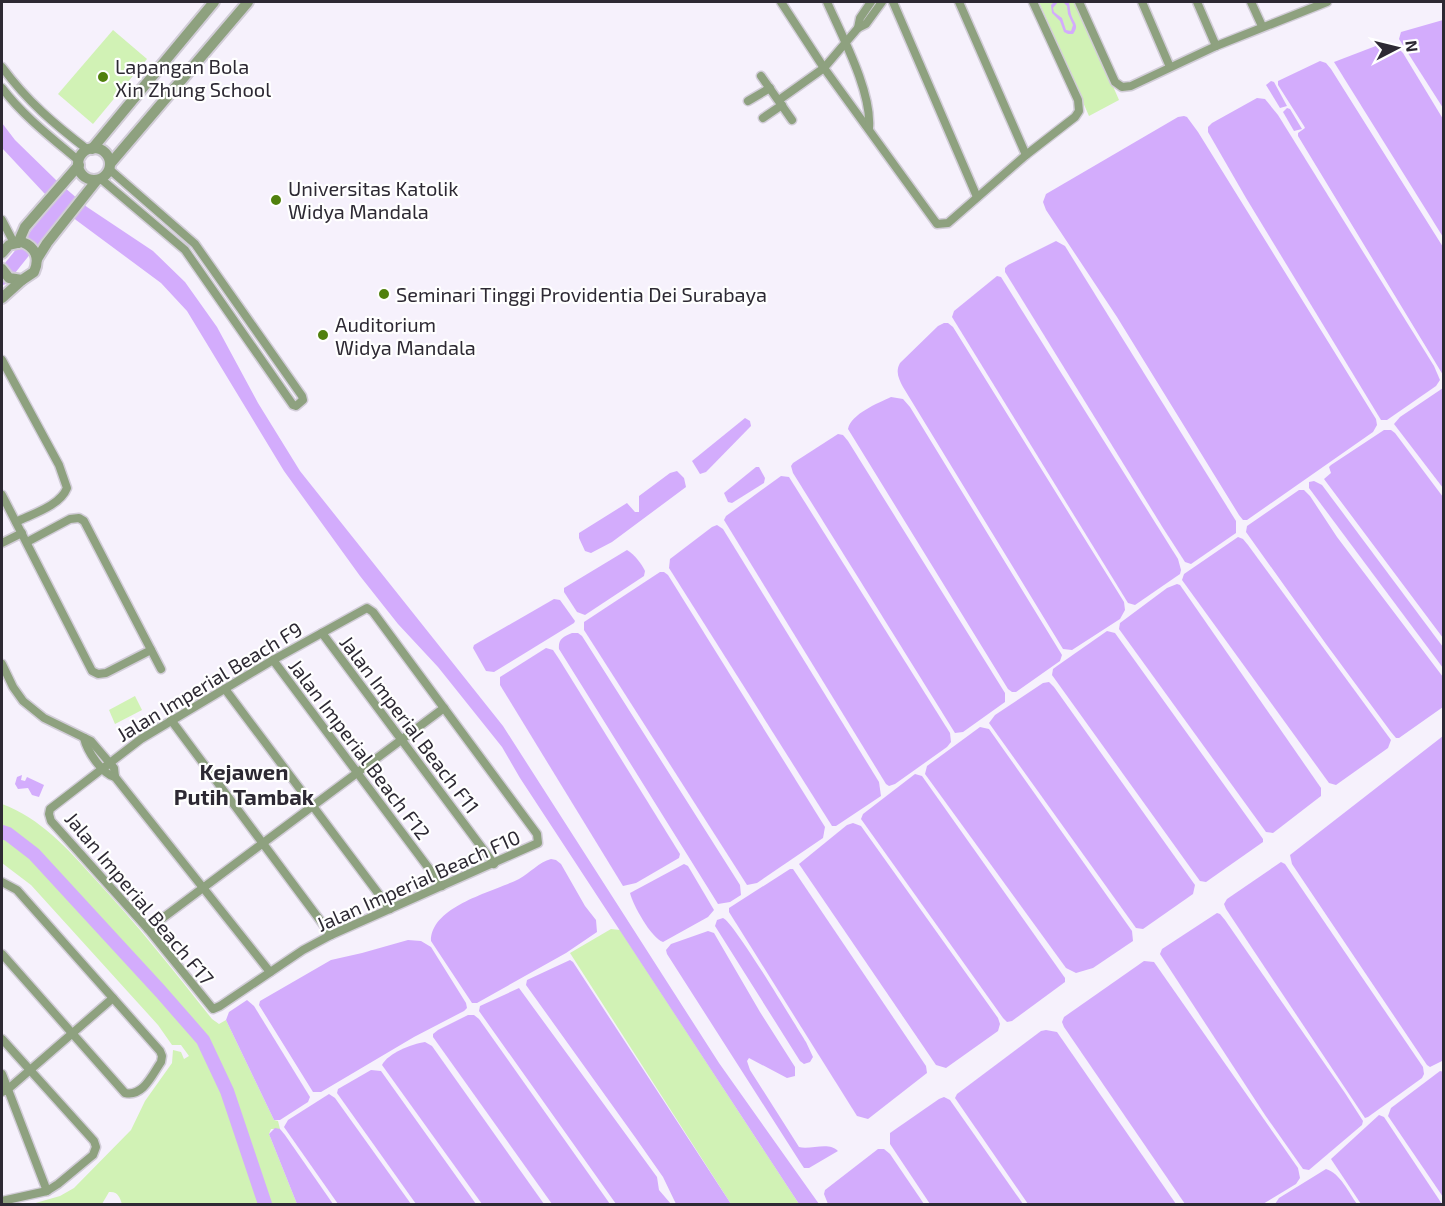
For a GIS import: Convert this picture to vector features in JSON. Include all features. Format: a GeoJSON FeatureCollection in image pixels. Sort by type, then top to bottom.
{"type":"FeatureCollection","features":[{"type":"Feature","properties":{"kind":"street"},"geometry":{"type":"LineString","coordinates":[[16,243],[41,207],[214,2]]}},
{"type":"Feature","properties":{"kind":"street"},"geometry":{"type":"LineString","coordinates":[[2,298],[33,272],[37,259],[60,226],[248,2]]}},
{"type":"Feature","properties":{"kind":"street"},"geometry":{"type":"LineString","coordinates":[[781,2],[824,68],[937,224],[948,223],[1026,155],[1075,117],[1079,109],[1078,100],[1034,2]]}},
{"type":"Feature","properties":{"kind":"street"},"geometry":{"type":"LineString","coordinates":[[827,2],[867,99],[869,128]]}},
{"type":"Feature","properties":{"kind":"street"},"geometry":{"type":"LineString","coordinates":[[858,28],[860,18],[871,2]]}},
{"type":"Feature","properties":{"kind":"street"},"geometry":{"type":"LineString","coordinates":[[764,118],[824,68],[858,28],[866,24],[882,2]]}},
{"type":"Feature","properties":{"kind":"street"},"geometry":{"type":"LineString","coordinates":[[892,2],[977,197]]}},
{"type":"Feature","properties":{"kind":"street"},"geometry":{"type":"LineString","coordinates":[[959,2],[1026,155]]}},
{"type":"Feature","properties":{"kind":"street"},"geometry":{"type":"LineString","coordinates":[[1079,2],[1115,82],[1118,85],[1131,86],[1307,5],[1327,2]]}},
{"type":"Feature","properties":{"kind":"street"},"geometry":{"type":"LineString","coordinates":[[1142,2],[1170,67]]}},
{"type":"Feature","properties":{"kind":"street"},"geometry":{"type":"LineString","coordinates":[[1197,2],[1216,46]]}},
{"type":"Feature","properties":{"kind":"street"},"geometry":{"type":"LineString","coordinates":[[1251,2],[1262,26]]}},
{"type":"Feature","properties":{"kind":"street"},"geometry":{"type":"LineString","coordinates":[[2,67],[21,93],[90,150],[105,153],[110,167],[195,243],[303,400],[296,406],[293,405],[185,250],[99,179],[85,177],[79,163],[2,88]]}},
{"type":"Feature","properties":{"kind":"street"},"geometry":{"type":"LineString","coordinates":[[762,76],[792,120]]}},
{"type":"Feature","properties":{"kind":"street"},"geometry":{"type":"LineString","coordinates":[[748,101],[770,88]]}},
{"type":"Feature","properties":{"kind":"street"},"geometry":{"type":"LineString","coordinates":[[2,220],[16,243]]}},
{"type":"Feature","properties":{"kind":"street"},"geometry":{"type":"LineString","coordinates":[[2,249],[16,243],[27,244],[32,248],[37,259]]}},
{"type":"Feature","properties":{"kind":"street"},"geometry":{"type":"LineString","coordinates":[[2,269],[9,278],[22,280]]}},
{"type":"Feature","properties":{"kind":"street"},"geometry":{"type":"LineString","coordinates":[[217,295],[226,288]]}},
{"type":"Feature","properties":{"kind":"street"},"geometry":{"type":"LineString","coordinates":[[2,360],[5,377],[59,465],[67,488],[65,494],[56,501],[16,522]]}},
{"type":"Feature","properties":{"kind":"street"},"geometry":{"type":"LineString","coordinates":[[2,495],[92,671],[106,674],[151,650]]}},
{"type":"Feature","properties":{"kind":"street"},"geometry":{"type":"LineString","coordinates":[[27,542],[70,519],[79,518],[84,521],[161,669]]}},
{"type":"Feature","properties":{"kind":"street"},"geometry":{"type":"LineString","coordinates":[[2,543],[22,532]]}},
{"type":"Feature","properties":{"kind":"street","name":"Jalan Imperial Beach F10"},"geometry":{"type":"LineString","coordinates":[[211,1007],[215,1009],[220,1006],[303,950],[332,934],[535,846],[538,837],[444,708],[373,612],[367,608],[361,610]]}},
{"type":"Feature","properties":{"kind":"street","name":"Jalan Imperial Beach F9"},"geometry":{"type":"LineString","coordinates":[[50,809],[141,739],[361,610]]}},
{"type":"Feature","properties":{"kind":"street","name":"Jalan Imperial Beach F11"},"geometry":{"type":"LineString","coordinates":[[322,633],[494,864]]}},
{"type":"Feature","properties":{"kind":"street","name":"Jalan Imperial Beach F12"},"geometry":{"type":"LineString","coordinates":[[273,660],[442,886]]}},
{"type":"Feature","properties":{"kind":"street"},"geometry":{"type":"LineString","coordinates":[[2,664],[13,687],[34,712],[91,741],[106,765],[114,768],[115,777],[270,972]]}},
{"type":"Feature","properties":{"kind":"street"},"geometry":{"type":"LineString","coordinates":[[225,689],[390,909]]}},
{"type":"Feature","properties":{"kind":"street"},"geometry":{"type":"LineString","coordinates":[[148,929],[444,708]]}},
{"type":"Feature","properties":{"kind":"street"},"geometry":{"type":"LineString","coordinates":[[171,720],[332,934]]}},
{"type":"Feature","properties":{"kind":"street","name":"Jalan Imperial Beach F17"},"geometry":{"type":"LineString","coordinates":[[50,809],[51,821],[148,929],[211,1007]]}},
{"type":"Feature","properties":{"kind":"street"},"geometry":{"type":"LineString","coordinates":[[2,882],[17,890],[160,1050],[161,1062],[139,1092],[133,1095],[125,1093],[2,954]]}},
{"type":"Feature","properties":{"kind":"street"},"geometry":{"type":"LineString","coordinates":[[4,1091],[113,998]]}},
{"type":"Feature","properties":{"kind":"street"},"geometry":{"type":"LineString","coordinates":[[2,1039],[94,1141],[96,1147],[93,1155],[47,1191],[2,1201]]}},
{"type":"Feature","properties":{"kind":"street"},"geometry":{"type":"LineString","coordinates":[[2,1074],[4,1091],[47,1191]]}},
{"type":"Feature","properties":{"kind":"green space"},"geometry":{"type":"Polygon","coordinates":[[[1039,2],[1076,2],[1119,100],[1089,116],[1039,2]]]}},
{"type":"Feature","properties":{"kind":"green space","name":"Lapangan Bola Xin Zhung School"},"geometry":{"type":"Polygon","coordinates":[[[113,30],[147,59],[93,124],[58,94],[113,30]]]}},
{"type":"Feature","properties":{"kind":"green space"},"geometry":{"type":"Polygon","coordinates":[[[135,696],[142,710],[115,724],[109,710],[135,696]]]}},
{"type":"Feature","properties":{"kind":"green space"},"geometry":{"type":"Polygon","coordinates":[[[2,804],[29,817],[63,845],[140,930],[212,1019],[219,1024],[226,1020],[274,1120],[278,1121],[280,1129],[271,1129],[269,1134],[297,1204],[122,1204],[118,1195],[109,1192],[102,1204],[32,1204],[60,1196],[74,1188],[131,1130],[145,1101],[172,1063],[173,1050],[181,1052],[184,1059],[189,1056],[181,1045],[172,1045],[158,1025],[31,885],[2,863],[2,804]]]}},
{"type":"Feature","properties":{"kind":"green space"},"geometry":{"type":"Polygon","coordinates":[[[611,929],[620,930],[799,1204],[731,1204],[570,953],[611,929]]]}},
{"type":"Feature","properties":{"kind":"shaded area"},"geometry":{"type":"Polygon","coordinates":[[[1058,2],[1053,8],[1054,12],[1062,18],[1066,30],[1071,31],[1073,25],[1067,6],[1061,2],[1069,3],[1076,27],[1073,34],[1064,32],[1060,21],[1052,13],[1051,5],[1058,2]]]}},
{"type":"Feature","properties":{"kind":"shaded area"},"geometry":{"type":"Polygon","coordinates":[[[1444,20],[1443,108],[1399,39],[1401,32],[1444,20]]]}},
{"type":"Feature","properties":{"kind":"shaded area"},"geometry":{"type":"Polygon","coordinates":[[[1388,43],[1394,44],[1403,53],[1443,119],[1443,237],[1334,62],[1388,43]]]}},
{"type":"Feature","properties":{"kind":"shaded area"},"geometry":{"type":"Polygon","coordinates":[[[1320,61],[1326,63],[1331,69],[1443,247],[1443,375],[1298,136],[1298,133],[1305,128],[1278,85],[1278,81],[1320,61]]]}},
{"type":"Feature","properties":{"kind":"shaded area"},"geometry":{"type":"Polygon","coordinates":[[[1271,81],[1274,82],[1287,106],[1280,108],[1266,85],[1271,81]]]}},
{"type":"Feature","properties":{"kind":"shaded area"},"geometry":{"type":"Polygon","coordinates":[[[1257,98],[1265,99],[1278,115],[1434,366],[1440,380],[1436,386],[1387,420],[1381,420],[1208,132],[1208,127],[1212,123],[1257,98]]]}},
{"type":"Feature","properties":{"kind":"shaded area"},"geometry":{"type":"Polygon","coordinates":[[[1287,108],[1290,109],[1302,129],[1294,131],[1283,112],[1287,108]]]}},
{"type":"Feature","properties":{"kind":"shaded area"},"geometry":{"type":"Polygon","coordinates":[[[1184,116],[1198,132],[1376,419],[1377,425],[1373,432],[1247,520],[1243,520],[1239,515],[1043,202],[1046,194],[1178,117],[1184,116]]]}},
{"type":"Feature","properties":{"kind":"shaded area"},"geometry":{"type":"Polygon","coordinates":[[[2,123],[15,140],[87,207],[153,251],[185,282],[217,327],[258,403],[300,471],[503,726],[719,1063],[819,1204],[799,1204],[502,747],[438,667],[398,624],[360,576],[284,471],[187,311],[161,283],[76,220],[44,193],[2,148],[2,123]]]}},
{"type":"Feature","properties":{"kind":"shaded area"},"geometry":{"type":"Polygon","coordinates":[[[1056,241],[1065,246],[1236,521],[1236,533],[1191,564],[1185,562],[1163,528],[1005,272],[1008,265],[1056,241]]]}},
{"type":"Feature","properties":{"kind":"shaded area"},"geometry":{"type":"Polygon","coordinates":[[[997,276],[1001,277],[1178,559],[1180,574],[1135,605],[1128,603],[952,317],[954,311],[997,276]]]}},
{"type":"Feature","properties":{"kind":"shaded area"},"geometry":{"type":"Polygon","coordinates":[[[944,323],[953,327],[1124,602],[1125,610],[1120,619],[1072,650],[1063,649],[899,378],[900,363],[938,326],[944,323]]]}},
{"type":"Feature","properties":{"kind":"shaded area"},"geometry":{"type":"Polygon","coordinates":[[[1443,388],[1443,488],[1394,424],[1400,417],[1443,388]]]}},
{"type":"Feature","properties":{"kind":"shaded area"},"geometry":{"type":"Polygon","coordinates":[[[891,397],[903,399],[910,407],[1062,655],[1060,661],[1016,692],[1008,689],[848,429],[859,414],[891,397]]]}},
{"type":"Feature","properties":{"kind":"shaded area"},"geometry":{"type":"Polygon","coordinates":[[[745,418],[750,421],[751,426],[706,472],[700,474],[692,461],[745,418]]]}},
{"type":"Feature","properties":{"kind":"shaded area"},"geometry":{"type":"Polygon","coordinates":[[[1384,430],[1391,430],[1395,433],[1443,497],[1443,638],[1324,479],[1331,473],[1329,467],[1331,465],[1384,430]]]}},
{"type":"Feature","properties":{"kind":"shaded area"},"geometry":{"type":"Polygon","coordinates":[[[838,434],[843,435],[848,441],[1005,693],[1005,702],[963,732],[955,733],[793,473],[791,466],[793,463],[838,434]]]}},
{"type":"Feature","properties":{"kind":"shaded area"},"geometry":{"type":"Polygon","coordinates":[[[759,467],[765,478],[764,483],[732,503],[728,502],[724,493],[759,467]]]}},
{"type":"Feature","properties":{"kind":"shaded area"},"geometry":{"type":"Polygon","coordinates":[[[677,471],[684,478],[686,487],[612,542],[591,553],[585,551],[579,533],[627,503],[635,512],[639,512],[639,496],[670,473],[677,471]]]}},
{"type":"Feature","properties":{"kind":"shaded area"},"geometry":{"type":"Polygon","coordinates":[[[781,476],[789,477],[950,733],[951,742],[947,747],[895,784],[889,786],[886,784],[724,520],[726,516],[781,476]]]}},
{"type":"Feature","properties":{"kind":"shaded area"},"geometry":{"type":"Polygon","coordinates":[[[1314,481],[1322,485],[1443,647],[1443,668],[1309,488],[1309,482],[1314,481]]]}},
{"type":"Feature","properties":{"kind":"shaded area"},"geometry":{"type":"Polygon","coordinates":[[[1299,490],[1304,490],[1310,496],[1337,537],[1443,677],[1443,707],[1399,738],[1391,732],[1246,532],[1247,526],[1299,490]]]}},
{"type":"Feature","properties":{"kind":"shaded area"},"geometry":{"type":"Polygon","coordinates":[[[717,525],[723,529],[879,782],[881,796],[836,826],[832,826],[669,568],[670,559],[717,525]]]}},
{"type":"Feature","properties":{"kind":"shaded area"},"geometry":{"type":"Polygon","coordinates":[[[1238,537],[1248,545],[1391,740],[1388,748],[1336,785],[1329,783],[1182,580],[1184,574],[1238,537]]]}},
{"type":"Feature","properties":{"kind":"shaded area"},"geometry":{"type":"Polygon","coordinates":[[[627,550],[642,565],[645,571],[644,576],[585,615],[577,612],[564,592],[564,588],[627,550]]]}},
{"type":"Feature","properties":{"kind":"shaded area"},"geometry":{"type":"Polygon","coordinates":[[[660,572],[668,575],[825,827],[823,838],[757,883],[747,885],[584,630],[584,622],[660,572]]]}},
{"type":"Feature","properties":{"kind":"shaded area"},"geometry":{"type":"Polygon","coordinates":[[[1180,585],[1321,788],[1321,796],[1273,833],[1266,832],[1119,629],[1120,623],[1167,588],[1180,585]]]}},
{"type":"Feature","properties":{"kind":"shaded area"},"geometry":{"type":"Polygon","coordinates":[[[554,599],[560,600],[575,621],[574,623],[494,672],[486,671],[473,648],[474,645],[554,599]]]}},
{"type":"Feature","properties":{"kind":"shaded area"},"geometry":{"type":"Polygon","coordinates":[[[1107,631],[1115,633],[1263,839],[1263,842],[1206,882],[1200,881],[1052,675],[1053,669],[1107,631]]]}},
{"type":"Feature","properties":{"kind":"shaded area"},"geometry":{"type":"Polygon","coordinates":[[[572,633],[582,636],[740,885],[741,895],[730,902],[718,904],[559,649],[562,639],[572,633]]]}},
{"type":"Feature","properties":{"kind":"shaded area"},"geometry":{"type":"Polygon","coordinates":[[[546,648],[553,650],[559,659],[680,854],[679,858],[636,883],[623,886],[500,685],[500,677],[546,648]]]}},
{"type":"Feature","properties":{"kind":"shaded area"},"geometry":{"type":"Polygon","coordinates":[[[1049,682],[1195,885],[1193,894],[1143,929],[1136,928],[989,723],[995,715],[1043,683],[1049,682]]]}},
{"type":"Feature","properties":{"kind":"shaded area"},"geometry":{"type":"Polygon","coordinates":[[[980,727],[989,729],[1132,931],[1133,941],[1093,968],[1076,973],[1066,968],[925,774],[927,766],[980,727]]]}},
{"type":"Feature","properties":{"kind":"shaded area"},"geometry":{"type":"Polygon","coordinates":[[[1443,736],[1444,1060],[1430,1067],[1292,864],[1290,855],[1443,736]]]}},
{"type":"Feature","properties":{"kind":"shaded area"},"geometry":{"type":"Polygon","coordinates":[[[915,774],[922,776],[1065,978],[1065,982],[1012,1021],[1007,1022],[1003,1018],[861,819],[863,814],[915,774]]]}},
{"type":"Feature","properties":{"kind":"shaded area"},"geometry":{"type":"Polygon","coordinates":[[[22,775],[21,780],[25,781],[27,777],[44,785],[39,797],[32,795],[28,788],[18,789],[15,784],[17,777],[22,775]]]}},
{"type":"Feature","properties":{"kind":"shaded area"},"geometry":{"type":"Polygon","coordinates":[[[853,823],[861,826],[998,1018],[1000,1024],[998,1031],[946,1068],[936,1065],[799,864],[847,825],[853,823]]]}},
{"type":"Feature","properties":{"kind":"shaded area"},"geometry":{"type":"Polygon","coordinates":[[[551,859],[561,864],[585,906],[596,920],[597,932],[566,953],[477,1003],[472,1003],[431,941],[434,929],[441,918],[452,909],[519,879],[551,859]]]}},
{"type":"Feature","properties":{"kind":"shaded area"},"geometry":{"type":"Polygon","coordinates":[[[1281,862],[1285,864],[1423,1067],[1422,1078],[1368,1117],[1365,1118],[1224,904],[1227,899],[1281,862]]]}},
{"type":"Feature","properties":{"kind":"shaded area"},"geometry":{"type":"Polygon","coordinates":[[[684,864],[688,866],[714,910],[708,917],[663,942],[648,928],[630,893],[684,864]]]}},
{"type":"Feature","properties":{"kind":"shaded area"},"geometry":{"type":"Polygon","coordinates":[[[793,869],[926,1066],[927,1073],[868,1119],[857,1116],[729,912],[729,908],[793,869]]]}},
{"type":"Feature","properties":{"kind":"shaded area"},"geometry":{"type":"Polygon","coordinates":[[[1217,913],[1225,920],[1363,1121],[1362,1125],[1309,1170],[1303,1169],[1265,1115],[1160,954],[1162,949],[1217,913]]]}},
{"type":"Feature","properties":{"kind":"shaded area"},"geometry":{"type":"Polygon","coordinates":[[[723,918],[739,937],[806,1042],[813,1057],[810,1062],[804,1064],[800,1061],[715,926],[717,920],[723,918]]]}},
{"type":"Feature","properties":{"kind":"shaded area"},"geometry":{"type":"Polygon","coordinates":[[[708,931],[714,933],[795,1067],[795,1076],[787,1078],[749,1058],[747,1061],[750,1070],[799,1147],[825,1146],[838,1151],[809,1168],[804,1168],[800,1162],[667,954],[666,950],[671,944],[708,931]]]}},
{"type":"Feature","properties":{"kind":"shaded area"},"geometry":{"type":"Polygon","coordinates":[[[408,940],[421,941],[431,947],[467,1008],[321,1092],[313,1092],[259,1005],[260,1001],[331,960],[408,940]]]}},
{"type":"Feature","properties":{"kind":"shaded area"},"geometry":{"type":"Polygon","coordinates":[[[570,960],[731,1204],[676,1204],[663,1177],[526,985],[527,980],[570,960]]]}},
{"type":"Feature","properties":{"kind":"shaded area"},"geometry":{"type":"Polygon","coordinates":[[[1144,961],[1154,962],[1298,1168],[1300,1178],[1296,1184],[1263,1204],[1185,1204],[1064,1027],[1062,1022],[1064,1017],[1144,961]]]}},
{"type":"Feature","properties":{"kind":"shaded area"},"geometry":{"type":"Polygon","coordinates":[[[519,988],[657,1177],[659,1190],[671,1204],[616,1204],[479,1011],[480,1006],[519,988]]]}},
{"type":"Feature","properties":{"kind":"shaded area"},"geometry":{"type":"Polygon","coordinates":[[[247,1000],[254,1006],[310,1097],[308,1102],[280,1120],[274,1120],[226,1020],[229,1012],[247,1000]]]}},
{"type":"Feature","properties":{"kind":"shaded area"},"geometry":{"type":"Polygon","coordinates":[[[468,1015],[474,1015],[479,1019],[610,1204],[552,1204],[433,1037],[438,1030],[468,1015]]]}},
{"type":"Feature","properties":{"kind":"shaded area"},"geometry":{"type":"Polygon","coordinates":[[[1041,1031],[1057,1032],[1176,1204],[1028,1204],[955,1098],[957,1094],[1041,1031]]]}},
{"type":"Feature","properties":{"kind":"shaded area"},"geometry":{"type":"Polygon","coordinates":[[[425,1042],[432,1046],[544,1204],[482,1204],[382,1065],[395,1053],[425,1042]]]}},
{"type":"Feature","properties":{"kind":"shaded area"},"geometry":{"type":"Polygon","coordinates":[[[371,1070],[381,1071],[476,1204],[416,1204],[337,1093],[338,1089],[371,1070]]]}},
{"type":"Feature","properties":{"kind":"shaded area"},"geometry":{"type":"Polygon","coordinates":[[[1440,1071],[1444,1072],[1443,1197],[1388,1116],[1391,1108],[1440,1071]]]}},
{"type":"Feature","properties":{"kind":"shaded area"},"geometry":{"type":"Polygon","coordinates":[[[329,1094],[335,1098],[411,1204],[338,1204],[284,1127],[288,1120],[329,1094]]]}},
{"type":"Feature","properties":{"kind":"shaded area"},"geometry":{"type":"Polygon","coordinates":[[[944,1097],[950,1100],[1023,1204],[930,1204],[890,1144],[890,1133],[944,1097]]]}},
{"type":"Feature","properties":{"kind":"shaded area"},"geometry":{"type":"Polygon","coordinates":[[[1379,1115],[1384,1117],[1442,1204],[1361,1204],[1331,1159],[1379,1115]]]}},
{"type":"Feature","properties":{"kind":"shaded area"},"geometry":{"type":"Polygon","coordinates":[[[275,1128],[280,1129],[285,1135],[333,1204],[297,1204],[269,1134],[275,1128]]]}},
{"type":"Feature","properties":{"kind":"shaded area"},"geometry":{"type":"Polygon","coordinates":[[[878,1149],[884,1149],[890,1154],[924,1204],[828,1204],[824,1194],[825,1190],[878,1149]]]}},
{"type":"Feature","properties":{"kind":"shaded area"},"geometry":{"type":"Polygon","coordinates":[[[1326,1169],[1340,1179],[1357,1204],[1275,1204],[1279,1198],[1326,1169]]]}},
{"type":"Feature","properties":{"kind":"waterway"},"geometry":{"type":"LineString","coordinates":[[2,278],[55,212],[66,202]]}},
{"type":"Feature","properties":{"kind":"waterway"},"geometry":{"type":"LineString","coordinates":[[2,832],[34,854],[203,1040],[227,1091],[265,1204]]}},
{"type":"Feature","properties":{"kind":"place","name":"Lapangan Bola Xin Zhung School"},"geometry":{"type":"Point","coordinates":[103,77]}},
{"type":"Feature","properties":{"kind":"place","name":"Universitas Katolik Widya Mandala"},"geometry":{"type":"Point","coordinates":[276,200]}},
{"type":"Feature","properties":{"kind":"place","name":"Seminari Tinggi Providentia Dei Surabaya"},"geometry":{"type":"Point","coordinates":[384,294]}},
{"type":"Feature","properties":{"kind":"place","name":"Auditorium Widya Mandala"},"geometry":{"type":"Point","coordinates":[323,335]}},
{"type":"Feature","properties":{"kind":"district","name":"Kejawen Putih Tambak"},"geometry":{"type":"Point","coordinates":[244,784]}}]}
